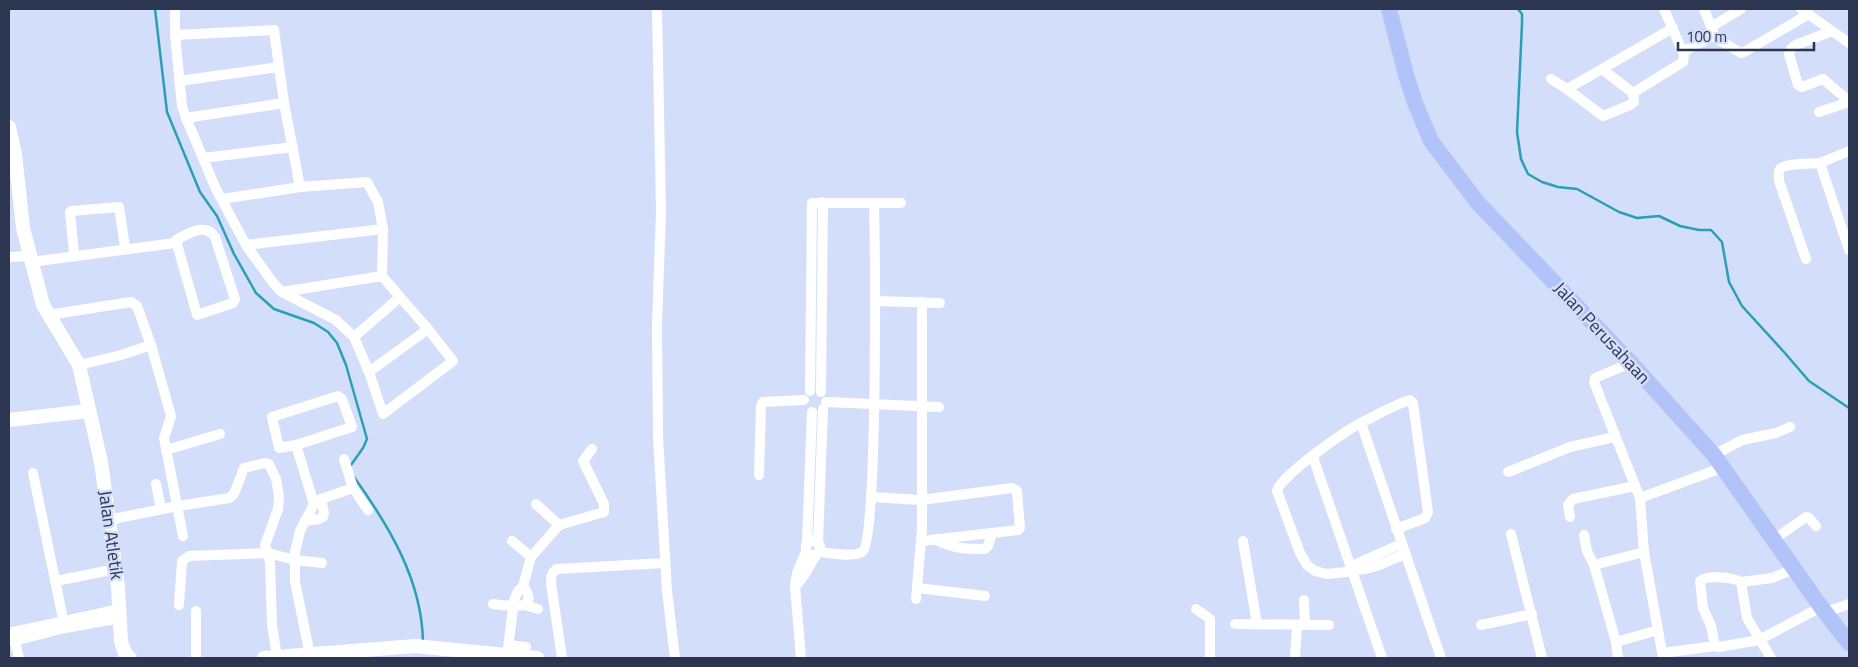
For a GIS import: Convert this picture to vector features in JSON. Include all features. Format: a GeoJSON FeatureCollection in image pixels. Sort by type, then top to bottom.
{"type":"FeatureCollection","features":[{"type":"Feature","properties":{"kind":"main road","name":"Jalan Perusahaan"},"geometry":{"type":"LineString","coordinates":[[1389,9],[1412,94],[1431,141],[1478,203],[1631,363],[1719,461],[1794,569],[1849,643]]}},
{"type":"Feature","properties":{"kind":"street"},"geometry":{"type":"LineString","coordinates":[[175,9],[179,81],[186,118],[222,199],[246,245],[274,284],[282,292],[336,320],[354,337],[369,372],[381,412],[384,414],[453,361],[382,276],[383,229],[378,202],[367,182],[300,187],[222,199]]}},
{"type":"Feature","properties":{"kind":"street"},"geometry":{"type":"LineString","coordinates":[[657,9],[661,211],[657,324],[658,421],[665,563],[675,658]]}},
{"type":"Feature","properties":{"kind":"street"},"geometry":{"type":"LineString","coordinates":[[1633,92],[1683,62],[1683,52],[1664,9]]}},
{"type":"Feature","properties":{"kind":"street"},"geometry":{"type":"LineString","coordinates":[[1704,9],[1719,40],[1741,52],[1744,52],[1805,11],[1849,43]]}},
{"type":"Feature","properties":{"kind":"street"},"geometry":{"type":"LineString","coordinates":[[1683,52],[1741,9]]}},
{"type":"Feature","properties":{"kind":"street"},"geometry":{"type":"LineString","coordinates":[[1567,89],[1672,28]]}},
{"type":"Feature","properties":{"kind":"street"},"geometry":{"type":"LineString","coordinates":[[175,35],[272,29],[276,32],[284,103],[300,187]]}},
{"type":"Feature","properties":{"kind":"street"},"geometry":{"type":"LineString","coordinates":[[1819,112],[1849,101],[1823,79],[1802,88],[1798,86],[1789,54],[1796,45],[1832,31]]}},
{"type":"Feature","properties":{"kind":"street"},"geometry":{"type":"LineString","coordinates":[[179,81],[279,67]]}},
{"type":"Feature","properties":{"kind":"street"},"geometry":{"type":"LineString","coordinates":[[1551,79],[1603,116],[1630,106],[1634,102],[1633,92],[1602,69]]}},
{"type":"Feature","properties":{"kind":"street"},"geometry":{"type":"LineString","coordinates":[[186,118],[284,103]]}},
{"type":"Feature","properties":{"kind":"street","name":"Jalan Atletik"},"geometry":{"type":"LineString","coordinates":[[9,127],[23,228],[43,305],[79,365],[101,462],[116,569],[122,642],[125,653],[130,658]]}},
{"type":"Feature","properties":{"kind":"street"},"geometry":{"type":"LineString","coordinates":[[203,158],[293,146]]}},
{"type":"Feature","properties":{"kind":"street"},"geometry":{"type":"LineString","coordinates":[[1806,259],[1779,181],[1780,169],[1786,166],[1820,163],[1849,151]]}},
{"type":"Feature","properties":{"kind":"street"},"geometry":{"type":"LineString","coordinates":[[1820,163],[1849,250]]}},
{"type":"Feature","properties":{"kind":"street"},"geometry":{"type":"LineString","coordinates":[[821,392],[824,202]]}},
{"type":"Feature","properties":{"kind":"street"},"geometry":{"type":"LineString","coordinates":[[810,391],[812,203],[901,203]]}},
{"type":"Feature","properties":{"kind":"street"},"geometry":{"type":"LineString","coordinates":[[813,549],[857,554],[863,552],[866,543],[871,497],[874,403],[874,203]]}},
{"type":"Feature","properties":{"kind":"street"},"geometry":{"type":"LineString","coordinates":[[74,254],[70,212],[118,207],[124,247]]}},
{"type":"Feature","properties":{"kind":"street"},"geometry":{"type":"LineString","coordinates":[[30,259],[176,242],[198,230],[205,229],[212,232],[215,237],[235,299],[233,303],[200,315],[195,314],[176,242]]}},
{"type":"Feature","properties":{"kind":"street"},"geometry":{"type":"LineString","coordinates":[[246,245],[383,229]]}},
{"type":"Feature","properties":{"kind":"street"},"geometry":{"type":"LineString","coordinates":[[9,257],[30,259],[176,242]]}},
{"type":"Feature","properties":{"kind":"street"},"geometry":{"type":"LineString","coordinates":[[282,292],[382,276]]}},
{"type":"Feature","properties":{"kind":"street"},"geometry":{"type":"LineString","coordinates":[[354,337],[400,297]]}},
{"type":"Feature","properties":{"kind":"street"},"geometry":{"type":"LineString","coordinates":[[811,299],[822,299]]}},
{"type":"Feature","properties":{"kind":"street"},"geometry":{"type":"LineString","coordinates":[[875,301],[940,303]]}},
{"type":"Feature","properties":{"kind":"street"},"geometry":{"type":"LineString","coordinates":[[916,599],[922,541],[922,302]]}},
{"type":"Feature","properties":{"kind":"street"},"geometry":{"type":"LineString","coordinates":[[48,315],[114,304],[134,303],[137,306],[151,345],[171,416],[164,435],[183,536]]}},
{"type":"Feature","properties":{"kind":"street"},"geometry":{"type":"LineString","coordinates":[[369,372],[428,329]]}},
{"type":"Feature","properties":{"kind":"street"},"geometry":{"type":"LineString","coordinates":[[79,365],[151,345]]}},
{"type":"Feature","properties":{"kind":"street"},"geometry":{"type":"LineString","coordinates":[[1631,363],[1594,380],[1614,437],[1640,498],[1644,552],[1663,655],[1760,640],[1824,610],[1849,604]]}},
{"type":"Feature","properties":{"kind":"street"},"geometry":{"type":"LineString","coordinates":[[801,658],[795,586],[799,565],[813,549],[826,398],[821,392],[814,390],[804,397],[806,408],[812,412]]}},
{"type":"Feature","properties":{"kind":"street"},"geometry":{"type":"LineString","coordinates":[[341,396],[352,427],[296,446],[280,448],[272,417],[341,396]]}},
{"type":"Feature","properties":{"kind":"street"},"geometry":{"type":"LineString","coordinates":[[759,475],[761,406],[763,402],[804,400]]}},
{"type":"Feature","properties":{"kind":"street"},"geometry":{"type":"LineString","coordinates":[[1396,529],[1425,518],[1428,514],[1428,499],[1413,403],[1409,400],[1360,423],[1278,485],[1277,495],[1300,553],[1307,565],[1314,571],[1327,574],[1351,569],[1358,571],[1369,568],[1403,549]]}},
{"type":"Feature","properties":{"kind":"street"},"geometry":{"type":"LineString","coordinates":[[812,412],[824,406],[874,403],[940,407]]}},
{"type":"Feature","properties":{"kind":"street"},"geometry":{"type":"LineString","coordinates":[[9,420],[89,411]]}},
{"type":"Feature","properties":{"kind":"street"},"geometry":{"type":"LineString","coordinates":[[812,412],[813,549]]}},
{"type":"Feature","properties":{"kind":"street"},"geometry":{"type":"LineString","coordinates":[[1360,423],[1441,658]]}},
{"type":"Feature","properties":{"kind":"street"},"geometry":{"type":"LineString","coordinates":[[1640,498],[1719,461],[1742,440],[1790,428]]}},
{"type":"Feature","properties":{"kind":"street"},"geometry":{"type":"LineString","coordinates":[[166,450],[220,434]]}},
{"type":"Feature","properties":{"kind":"street"},"geometry":{"type":"LineString","coordinates":[[1508,472],[1570,447],[1614,437]]}},
{"type":"Feature","properties":{"kind":"street"},"geometry":{"type":"LineString","coordinates":[[296,446],[317,502],[324,513],[319,519],[305,521]]}},
{"type":"Feature","properties":{"kind":"street"},"geometry":{"type":"LineString","coordinates":[[504,654],[516,594],[523,586],[531,557],[559,525],[604,512],[604,504],[583,461],[592,449]]}},
{"type":"Feature","properties":{"kind":"street"},"geometry":{"type":"LineString","coordinates":[[1313,457],[1382,658]]}},
{"type":"Feature","properties":{"kind":"street"},"geometry":{"type":"LineString","coordinates":[[344,459],[353,488],[368,510]]}},
{"type":"Feature","properties":{"kind":"street"},"geometry":{"type":"LineString","coordinates":[[108,520],[228,498],[234,494],[243,468],[265,462],[268,464],[278,486],[278,509],[265,543],[270,562],[272,625],[270,658],[310,655],[393,654],[414,646],[536,658]]}},
{"type":"Feature","properties":{"kind":"street"},"geometry":{"type":"LineString","coordinates":[[33,473],[62,614]]}},
{"type":"Feature","properties":{"kind":"street"},"geometry":{"type":"LineString","coordinates":[[156,484],[160,509]]}},
{"type":"Feature","properties":{"kind":"street"},"geometry":{"type":"LineString","coordinates":[[1570,517],[1568,505],[1573,499],[1635,486]]}},
{"type":"Feature","properties":{"kind":"street"},"geometry":{"type":"LineString","coordinates":[[310,655],[295,582],[295,552],[300,531],[317,502],[353,488]]}},
{"type":"Feature","properties":{"kind":"street"},"geometry":{"type":"LineString","coordinates":[[871,497],[921,500],[1014,488],[1017,492],[1020,529],[1017,531],[922,541]]}},
{"type":"Feature","properties":{"kind":"street"},"geometry":{"type":"LineString","coordinates":[[536,504],[559,525]]}},
{"type":"Feature","properties":{"kind":"street"},"geometry":{"type":"LineString","coordinates":[[1774,540],[1806,517],[1816,526]]}},
{"type":"Feature","properties":{"kind":"street"},"geometry":{"type":"LineString","coordinates":[[935,539],[946,546],[984,549],[988,546],[992,533]]}},
{"type":"Feature","properties":{"kind":"street"},"geometry":{"type":"LineString","coordinates":[[1511,534],[1542,658]]}},
{"type":"Feature","properties":{"kind":"street"},"geometry":{"type":"LineString","coordinates":[[1584,536],[1616,642],[1618,658]]}},
{"type":"Feature","properties":{"kind":"street"},"geometry":{"type":"LineString","coordinates":[[512,541],[531,557]]}},
{"type":"Feature","properties":{"kind":"street"},"geometry":{"type":"LineString","coordinates":[[1243,541],[1258,624]]}},
{"type":"Feature","properties":{"kind":"street"},"geometry":{"type":"LineString","coordinates":[[1594,565],[1644,552]]}},
{"type":"Feature","properties":{"kind":"street"},"geometry":{"type":"LineString","coordinates":[[179,605],[182,561],[189,556],[268,553],[295,560],[322,563]]}},
{"type":"Feature","properties":{"kind":"street"},"geometry":{"type":"LineString","coordinates":[[562,658],[551,583],[553,571],[557,569],[665,563]]}},
{"type":"Feature","properties":{"kind":"street"},"geometry":{"type":"LineString","coordinates":[[56,581],[116,569]]}},
{"type":"Feature","properties":{"kind":"street"},"geometry":{"type":"LineString","coordinates":[[1719,658],[1711,626],[1703,608],[1700,581],[1702,578],[1734,578],[1741,582],[1772,578],[1794,569]]}},
{"type":"Feature","properties":{"kind":"street"},"geometry":{"type":"LineString","coordinates":[[1741,582],[1747,618],[1771,658]]}},
{"type":"Feature","properties":{"kind":"street"},"geometry":{"type":"LineString","coordinates":[[523,586],[528,597],[524,605]]}},
{"type":"Feature","properties":{"kind":"street"},"geometry":{"type":"LineString","coordinates":[[918,588],[985,596]]}},
{"type":"Feature","properties":{"kind":"street"},"geometry":{"type":"LineString","coordinates":[[1295,658],[1304,600]]}},
{"type":"Feature","properties":{"kind":"street"},"geometry":{"type":"LineString","coordinates":[[493,604],[513,607],[524,605],[538,608]]}},
{"type":"Feature","properties":{"kind":"street"},"geometry":{"type":"LineString","coordinates":[[1196,609],[1210,620],[1210,658]]}},
{"type":"Feature","properties":{"kind":"street"},"geometry":{"type":"LineString","coordinates":[[196,611],[196,658]]}},
{"type":"Feature","properties":{"kind":"street"},"geometry":{"type":"LineString","coordinates":[[19,658],[11,636],[66,628],[120,614]]}},
{"type":"Feature","properties":{"kind":"street"},"geometry":{"type":"LineString","coordinates":[[1481,625],[1532,614]]}},
{"type":"Feature","properties":{"kind":"street"},"geometry":{"type":"LineString","coordinates":[[1235,624],[1329,625]]}},
{"type":"Feature","properties":{"kind":"street"},"geometry":{"type":"LineString","coordinates":[[1616,642],[1658,630]]}},
{"type":"Feature","properties":{"kind":"street"},"geometry":{"type":"LineString","coordinates":[[504,654],[526,647]]}},
{"type":"Feature","properties":{"kind":"waterway"},"geometry":{"type":"LineString","coordinates":[[155,9],[167,112],[200,192],[217,216],[234,254],[256,293],[274,309],[314,323],[328,332],[337,343],[346,365],[367,439],[351,465]]}},
{"type":"Feature","properties":{"kind":"waterway"},"geometry":{"type":"LineString","coordinates":[[1518,9],[1522,14],[1522,24],[1517,132],[1521,159],[1528,174],[1542,182],[1558,187],[1577,189],[1619,212],[1637,218],[1659,216],[1680,226],[1699,230],[1711,230],[1722,242],[1729,282],[1742,306],[1809,381],[1849,408]]}},
{"type":"Feature","properties":{"kind":"waterway"},"geometry":{"type":"LineString","coordinates":[[354,477],[391,534],[410,575],[417,597],[423,642]]}}]}
